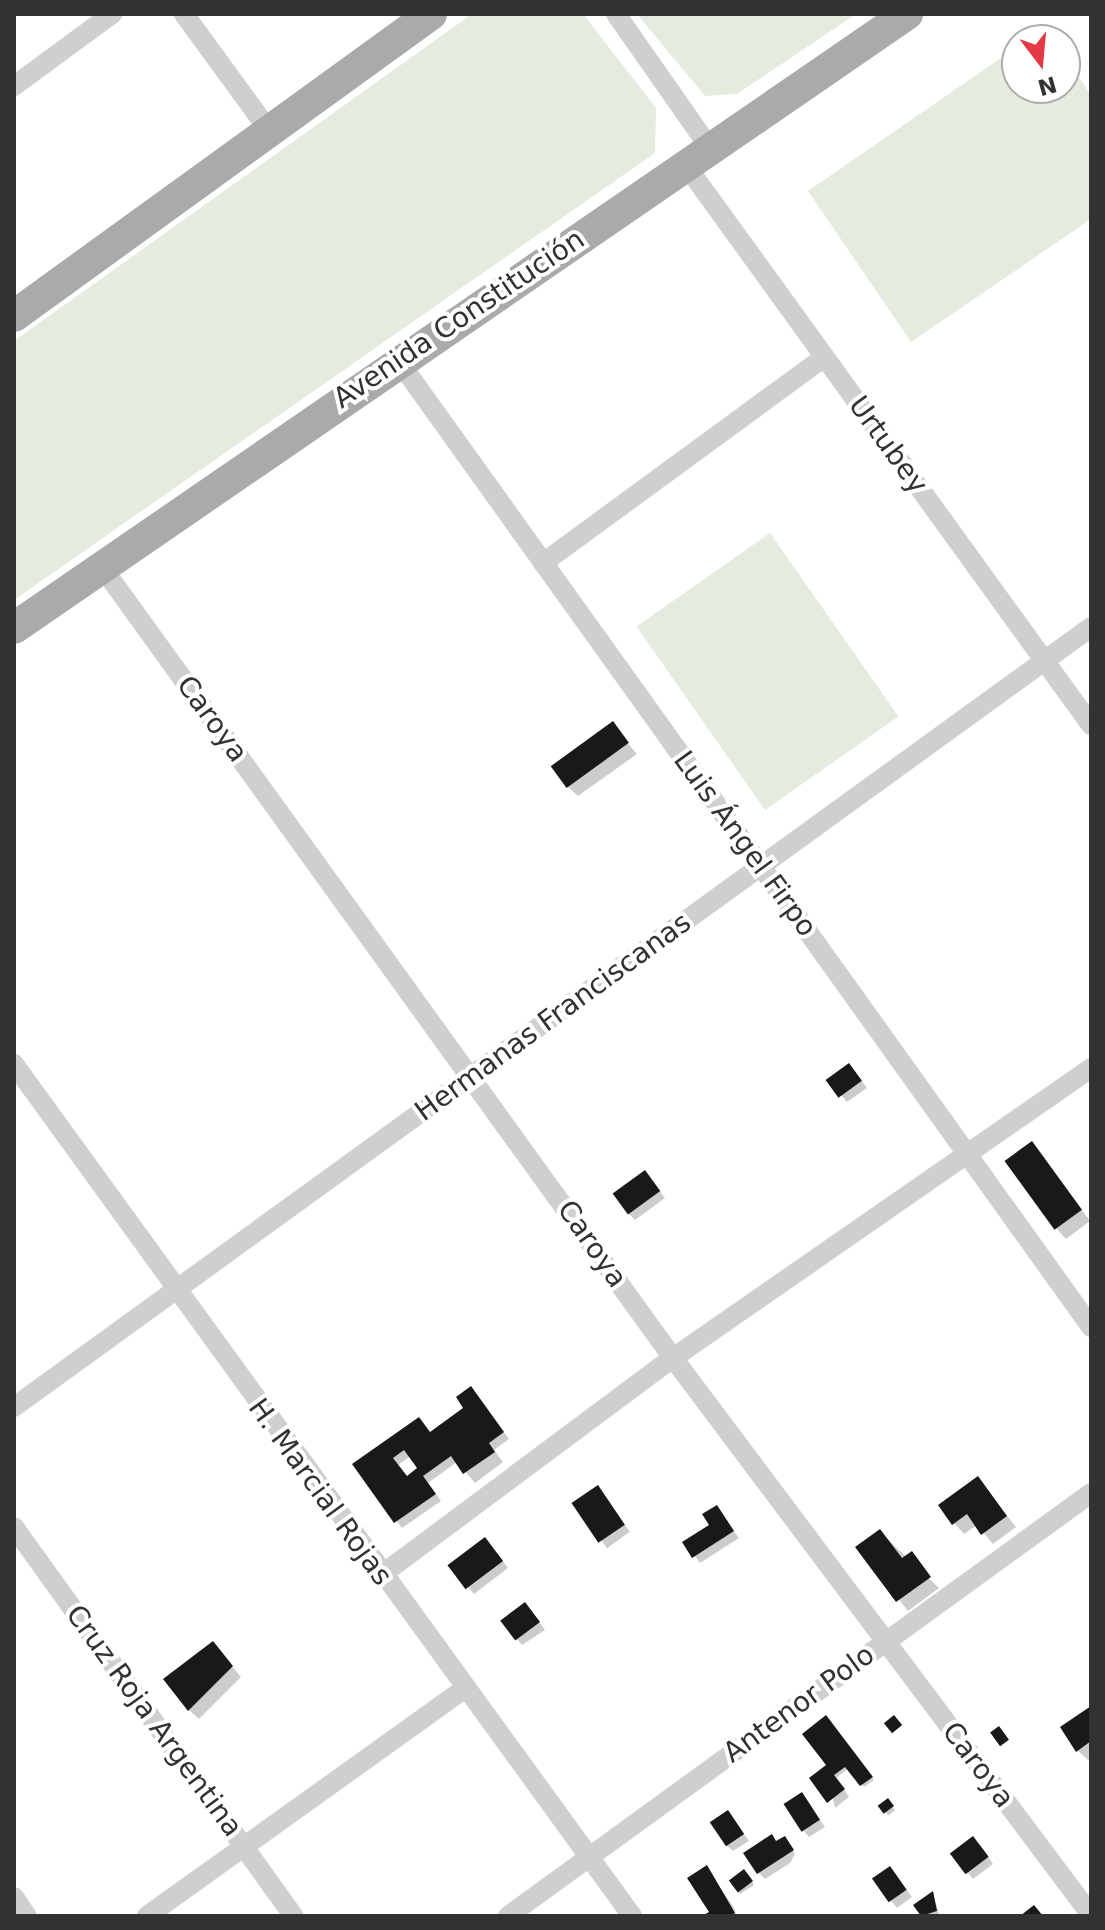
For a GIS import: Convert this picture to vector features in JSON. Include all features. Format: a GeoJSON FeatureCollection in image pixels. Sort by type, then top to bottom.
{"type":"FeatureCollection","features":[{"type":"Feature","properties":{"kind":"main road"},"geometry":{"type":"LineString","coordinates":[[14,316],[431,14]]}},
{"type":"Feature","properties":{"kind":"main road","name":"Avenida Constitución"},"geometry":{"type":"LineString","coordinates":[[14,628],[398,360],[907,14]]}},
{"type":"Feature","properties":{"kind":"street"},"geometry":{"type":"LineString","coordinates":[[14,86],[112,14]]}},
{"type":"Feature","properties":{"kind":"street"},"geometry":{"type":"LineString","coordinates":[[184,14],[270,132]]}},
{"type":"Feature","properties":{"kind":"street","name":"Urtubey"},"geometry":{"type":"LineString","coordinates":[[616,14],[697,156],[824,357],[1091,725]]}},
{"type":"Feature","properties":{"kind":"street"},"geometry":{"type":"LineString","coordinates":[[543,563],[824,357]]}},
{"type":"Feature","properties":{"kind":"street","name":"Luis Ángel Firpo"},"geometry":{"type":"LineString","coordinates":[[398,360],[1091,1327]]}},
{"type":"Feature","properties":{"kind":"street","name":"Caroya"},"geometry":{"type":"LineString","coordinates":[[102,567],[673,1358],[1091,1915]]}},
{"type":"Feature","properties":{"kind":"street","name":"Hermanas Franciscanas"},"geometry":{"type":"LineString","coordinates":[[14,1407],[1091,627]]}},
{"type":"Feature","properties":{"kind":"street","name":"H. Marcial Rojas"},"geometry":{"type":"LineString","coordinates":[[14,1064],[380,1576],[632,1916]]}},
{"type":"Feature","properties":{"kind":"street"},"geometry":{"type":"LineString","coordinates":[[380,1576],[673,1358],[969,1157],[1091,1068]]}},
{"type":"Feature","properties":{"kind":"street","name":"Antenor Polo"},"geometry":{"type":"LineString","coordinates":[[508,1916],[1091,1493]]}},
{"type":"Feature","properties":{"kind":"street","name":"Cruz Roja Argentina"},"geometry":{"type":"LineString","coordinates":[[14,1527],[294,1916]]}},
{"type":"Feature","properties":{"kind":"street"},"geometry":{"type":"LineString","coordinates":[[147,1916],[463,1690]]}},
{"type":"Feature","properties":{"kind":"street"},"geometry":{"type":"LineString","coordinates":[[14,1897],[27,1916]]}},
{"type":"Feature","properties":{"kind":"shaded area"},"geometry":{"type":"Polygon","coordinates":[[[472,14],[583,14],[656,108],[655,153],[14,600],[14,341],[472,14]]]}},
{"type":"Feature","properties":{"kind":"shaded area"},"geometry":{"type":"Polygon","coordinates":[[[637,14],[856,14],[737,94],[705,96],[637,14]]]}},
{"type":"Feature","properties":{"kind":"shaded area"},"geometry":{"type":"Polygon","coordinates":[[[1001,58],[1001,104],[1081,104],[1081,80],[1091,95],[1091,219],[911,342],[808,191],[1001,58]]]}},
{"type":"Feature","properties":{"kind":"shaded area"},"geometry":{"type":"Polygon","coordinates":[[[770,533],[898,716],[765,810],[636,626],[770,533]]]}},
{"type":"Feature","properties":{"kind":"building"},"geometry":{"type":"Polygon","coordinates":[[[613,721],[629,743],[567,788],[551,766],[613,721]]]}},
{"type":"Feature","properties":{"kind":"building"},"geometry":{"type":"Polygon","coordinates":[[[849,1063],[862,1081],[838,1098],[826,1080],[849,1063]]]}},
{"type":"Feature","properties":{"kind":"building"},"geometry":{"type":"Polygon","coordinates":[[[1032,1141],[1082,1210],[1054,1230],[1004,1161],[1032,1141]]]}},
{"type":"Feature","properties":{"kind":"building"},"geometry":{"type":"Polygon","coordinates":[[[645,1170],[660,1191],[628,1215],[613,1194],[645,1170]]]}},
{"type":"Feature","properties":{"kind":"building"},"geometry":{"type":"Polygon","coordinates":[[[471,1386],[504,1432],[489,1443],[495,1452],[463,1474],[451,1456],[423,1476],[436,1494],[394,1523],[352,1464],[419,1417],[430,1432],[463,1408],[456,1397],[471,1386]],[[404,1450],[393,1458],[407,1476],[417,1468],[404,1450]]]}},
{"type":"Feature","properties":{"kind":"building"},"geometry":{"type":"Polygon","coordinates":[[[978,1476],[1007,1516],[981,1535],[967,1514],[952,1525],[938,1505],[978,1476]]]}},
{"type":"Feature","properties":{"kind":"building"},"geometry":{"type":"Polygon","coordinates":[[[598,1485],[625,1525],[598,1543],[571,1503],[598,1485]]]}},
{"type":"Feature","properties":{"kind":"building"},"geometry":{"type":"Polygon","coordinates":[[[717,1505],[734,1531],[692,1558],[682,1542],[709,1525],[702,1514],[717,1505]]]}},
{"type":"Feature","properties":{"kind":"building"},"geometry":{"type":"Polygon","coordinates":[[[880,1529],[902,1558],[912,1551],[931,1577],[896,1602],[855,1547],[880,1529]]]}},
{"type":"Feature","properties":{"kind":"building"},"geometry":{"type":"Polygon","coordinates":[[[485,1537],[503,1561],[466,1589],[447,1565],[485,1537]]]}},
{"type":"Feature","properties":{"kind":"building"},"geometry":{"type":"Polygon","coordinates":[[[525,1602],[540,1622],[515,1641],[500,1621],[525,1602]]]}},
{"type":"Feature","properties":{"kind":"building"},"geometry":{"type":"Polygon","coordinates":[[[213,1641],[233,1666],[188,1711],[163,1679],[213,1641]]]}},
{"type":"Feature","properties":{"kind":"building"},"geometry":{"type":"Polygon","coordinates":[[[1091,1706],[1091,1741],[1076,1752],[1060,1727],[1091,1706]]]}},
{"type":"Feature","properties":{"kind":"building"},"geometry":{"type":"Polygon","coordinates":[[[826,1715],[873,1777],[860,1786],[845,1767],[834,1775],[845,1789],[827,1803],[809,1778],[826,1765],[802,1734],[826,1715]]]}},
{"type":"Feature","properties":{"kind":"building"},"geometry":{"type":"Polygon","coordinates":[[[894,1715],[902,1725],[892,1733],[884,1723],[894,1715]]]}},
{"type":"Feature","properties":{"kind":"building"},"geometry":{"type":"Polygon","coordinates":[[[999,1726],[1009,1740],[1000,1746],[990,1732],[999,1726]]]}},
{"type":"Feature","properties":{"kind":"building"},"geometry":{"type":"Polygon","coordinates":[[[802,1792],[820,1820],[802,1832],[784,1804],[802,1792]]]}},
{"type":"Feature","properties":{"kind":"building"},"geometry":{"type":"Polygon","coordinates":[[[888,1798],[894,1806],[884,1814],[878,1806],[888,1798]]]}},
{"type":"Feature","properties":{"kind":"building"},"geometry":{"type":"Polygon","coordinates":[[[728,1810],[744,1834],[726,1846],[710,1822],[728,1810]]]}},
{"type":"Feature","properties":{"kind":"building"},"geometry":{"type":"Polygon","coordinates":[[[772,1834],[776,1841],[785,1836],[794,1850],[757,1874],[743,1853],[772,1834]]]}},
{"type":"Feature","properties":{"kind":"building"},"geometry":{"type":"Polygon","coordinates":[[[973,1836],[989,1857],[965,1874],[950,1853],[973,1836]]]}},
{"type":"Feature","properties":{"kind":"building"},"geometry":{"type":"Polygon","coordinates":[[[707,1865],[735,1913],[730,1916],[702,1916],[709,1912],[687,1878],[707,1865]]]}},
{"type":"Feature","properties":{"kind":"building"},"geometry":{"type":"Polygon","coordinates":[[[890,1866],[907,1890],[889,1902],[872,1879],[890,1866]]]}},
{"type":"Feature","properties":{"kind":"building"},"geometry":{"type":"Polygon","coordinates":[[[744,1869],[753,1881],[738,1892],[729,1880],[744,1869]]]}},
{"type":"Feature","properties":{"kind":"building"},"geometry":{"type":"Polygon","coordinates":[[[933,1891],[937,1911],[921,1916],[913,1905],[933,1891]]]}},
{"type":"Feature","properties":{"kind":"building"},"geometry":{"type":"Polygon","coordinates":[[[1034,1905],[1043,1916],[1020,1916],[1034,1905]]]}}]}
